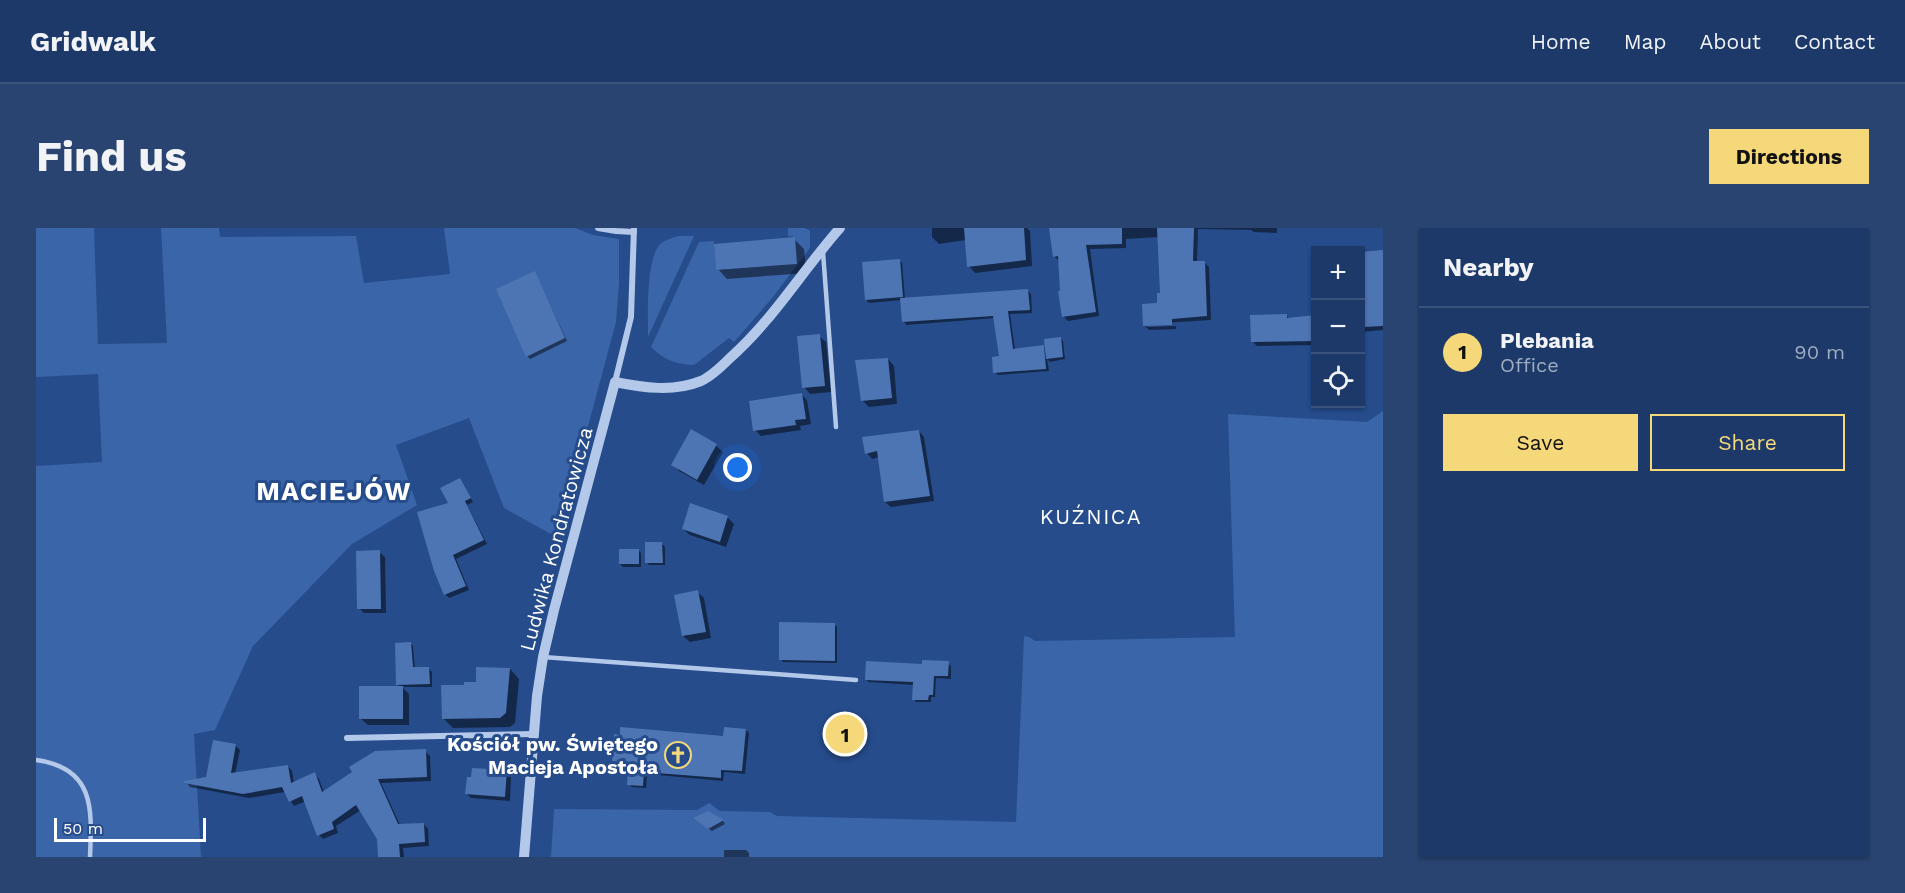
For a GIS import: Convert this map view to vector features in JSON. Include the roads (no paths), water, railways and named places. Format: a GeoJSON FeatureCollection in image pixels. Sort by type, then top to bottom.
{"type":"FeatureCollection","features":[{"type":"Feature","properties":{"kind":"street"},"geometry":{"type":"LineString","coordinates":[[598,228],[616,231],[634,230]]}},
{"type":"Feature","properties":{"kind":"street"},"geometry":{"type":"LineString","coordinates":[[615,382],[653,388],[704,380],[759,329],[840,228]]}},
{"type":"Feature","properties":{"kind":"street","name":"Ludwika Kondratowicza"},"geometry":{"type":"LineString","coordinates":[[524,857],[543,657],[631,317],[634,230]]}},
{"type":"Feature","properties":{"kind":"street"},"geometry":{"type":"LineString","coordinates":[[347,738],[534,734]]}},
{"type":"Feature","properties":{"kind":"lane"},"geometry":{"type":"LineString","coordinates":[[823,249],[836,427]]}},
{"type":"Feature","properties":{"kind":"lane"},"geometry":{"type":"LineString","coordinates":[[543,657],[856,680]]}},
{"type":"Feature","properties":{"kind":"lane"},"geometry":{"type":"LineString","coordinates":[[36,760],[63,767],[72,773],[85,790],[91,817],[90,857]]}},
{"type":"Feature","properties":{"kind":"place","name":"Plebania"},"geometry":{"type":"Point","coordinates":[845,734]}},
{"type":"Feature","properties":{"kind":"place","name":"Kościół pw. Świętego Macieja Apostoła"},"geometry":{"type":"Point","coordinates":[678,755]}},
{"type":"Feature","properties":{"kind":"district","name":"MACIEJÓW"},"geometry":{"type":"Point","coordinates":[334,491]}},
{"type":"Feature","properties":{"kind":"district","name":"KUŹNICA"},"geometry":{"type":"Point","coordinates":[1091,516]}}]}
